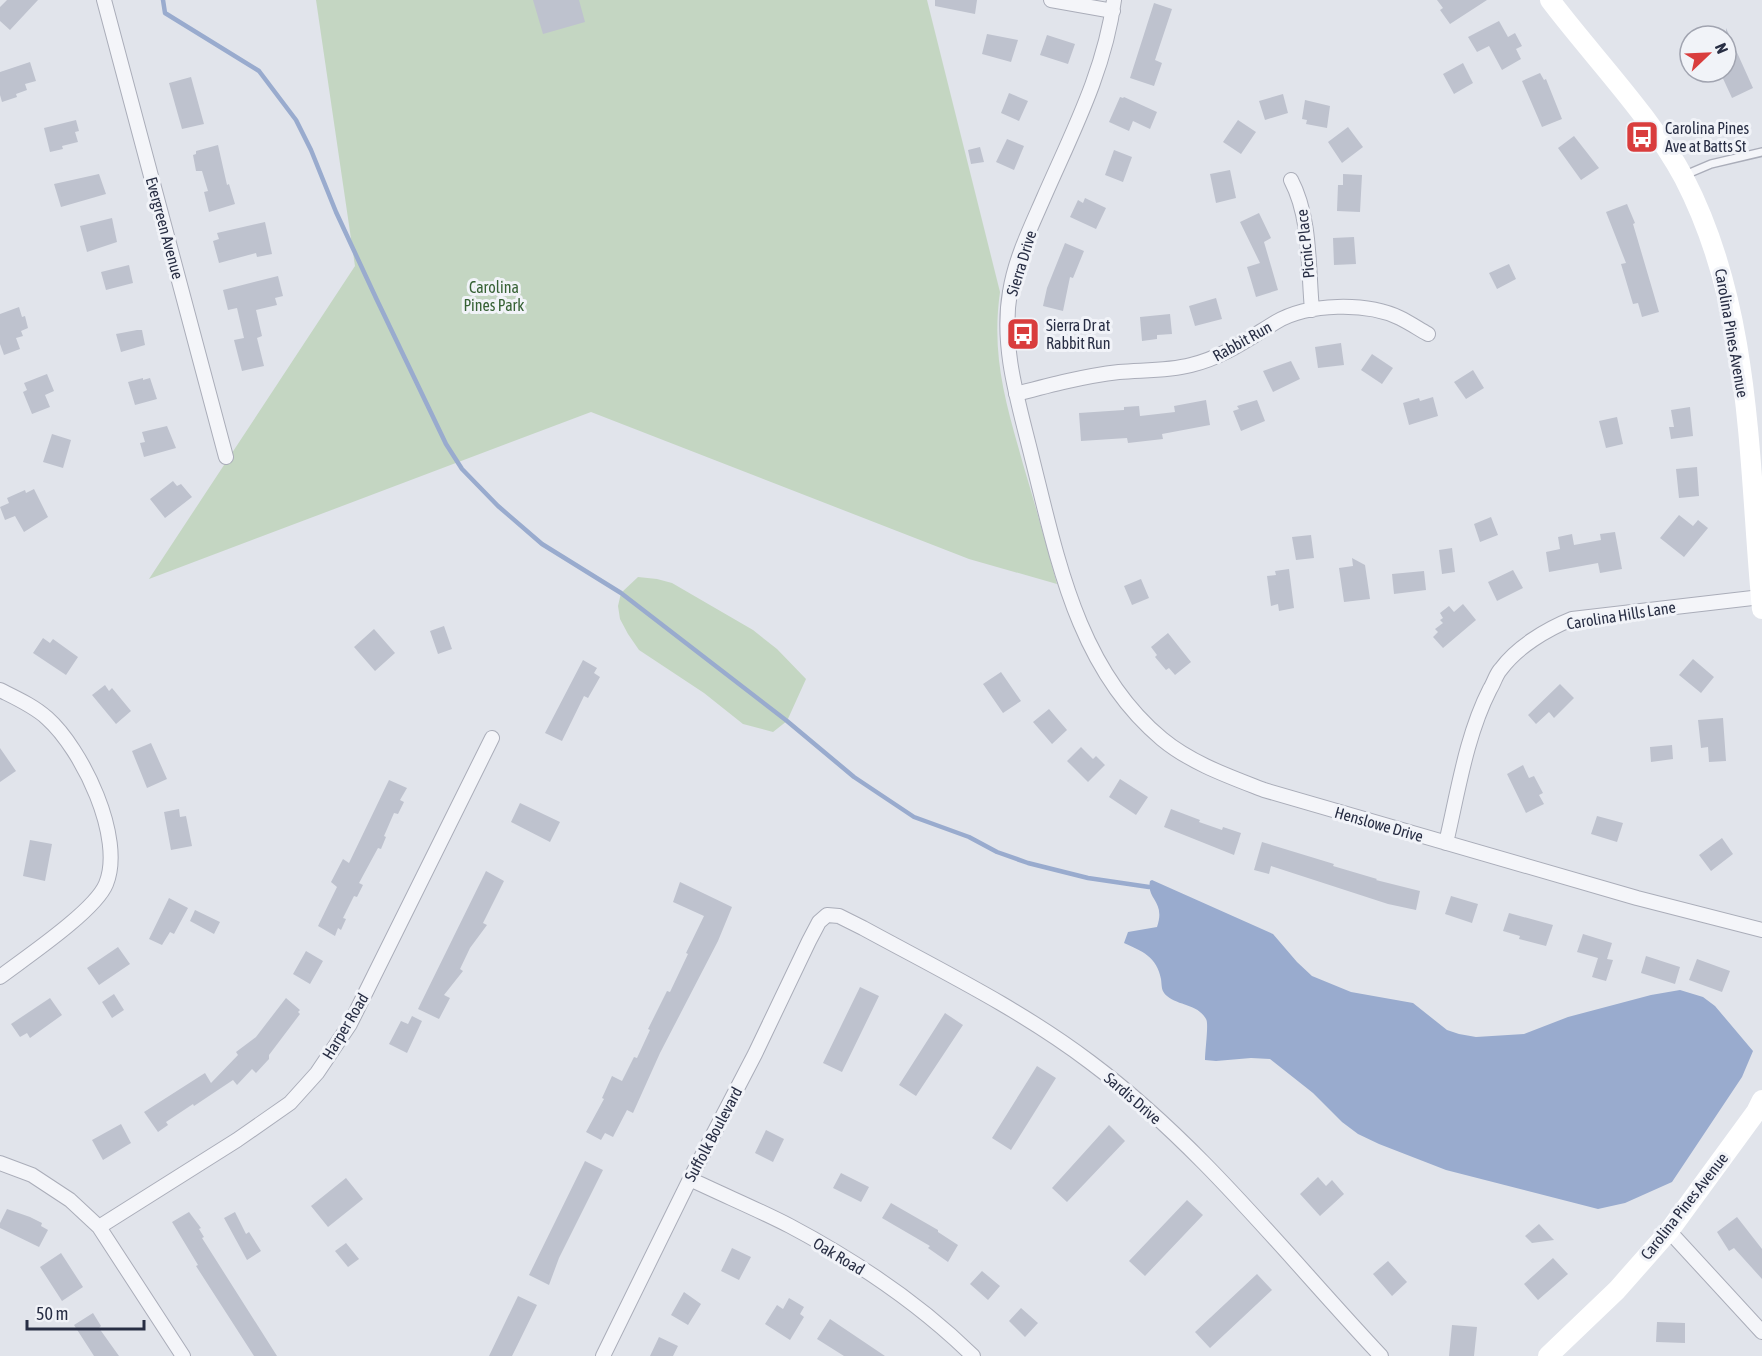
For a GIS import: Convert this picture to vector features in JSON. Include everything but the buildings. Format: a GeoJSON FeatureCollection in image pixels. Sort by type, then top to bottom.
{"type":"FeatureCollection","features":[{"type":"Feature","properties":{"kind":"street","name":"Evergreen Avenue"},"geometry":{"type":"LineString","coordinates":[[104,0],[225,457]]}},
{"type":"Feature","properties":{"kind":"street"},"geometry":{"type":"LineString","coordinates":[[1051,0],[1113,5]]}},
{"type":"Feature","properties":{"kind":"street","name":"Carolina Pines Avenue"},"geometry":{"type":"LineString","coordinates":[[1550,0],[1649,125],[1683,176],[1706,225],[1719,264],[1736,336],[1745,404],[1761,603]]}},
{"type":"Feature","properties":{"kind":"street","name":"Sierra Drive"},"geometry":{"type":"LineString","coordinates":[[1072,604],[1059,567],[1016,394],[1009,354],[1008,316],[1010,291],[1035,218],[1090,93],[1101,61],[1113,5]]}},
{"type":"Feature","properties":{"kind":"street","name":"Picnic Place"},"geometry":{"type":"LineString","coordinates":[[1291,180],[1299,195],[1304,216],[1312,310]]}},
{"type":"Feature","properties":{"kind":"street","name":"Rabbit Run"},"geometry":{"type":"LineString","coordinates":[[1016,394],[1080,378],[1119,372],[1168,369],[1199,363],[1230,351],[1278,321],[1312,310],[1338,306],[1370,309],[1399,317],[1428,334]]}},
{"type":"Feature","properties":{"kind":"street","name":"Carolina Hills Lane"},"geometry":{"type":"LineString","coordinates":[[1446,843],[1468,748],[1484,701],[1501,668],[1524,646],[1547,629],[1572,619],[1761,603]]}},
{"type":"Feature","properties":{"kind":"street","name":"Henslowe Drive"},"geometry":{"type":"LineString","coordinates":[[1072,604],[1085,636],[1113,685],[1162,739],[1186,756],[1210,768],[1264,790],[1637,898],[1762,930]]}},
{"type":"Feature","properties":{"kind":"street"},"geometry":{"type":"LineString","coordinates":[[0,690],[47,717],[72,746],[88,773],[99,804],[108,831],[111,858],[106,885],[85,911],[0,977]]}},
{"type":"Feature","properties":{"kind":"street","name":"Harper Road"},"geometry":{"type":"LineString","coordinates":[[99,1227],[242,1137],[290,1103],[317,1072],[350,1024],[492,738]]}},
{"type":"Feature","properties":{"kind":"street","name":"Suffolk Boulevard"},"geometry":{"type":"LineString","coordinates":[[603,1356],[690,1179],[760,1045],[809,940],[819,922],[827,915]]}},
{"type":"Feature","properties":{"kind":"street","name":"Sardis Drive"},"geometry":{"type":"LineString","coordinates":[[827,915],[839,916],[863,928],[1022,1016],[1092,1063],[1150,1110],[1184,1143],[1230,1190],[1381,1356]]}},
{"type":"Feature","properties":{"kind":"street","name":"Carolina Pines Avenue"},"geometry":{"type":"LineString","coordinates":[[1548,1356],[1617,1290],[1669,1231],[1760,1110]]}},
{"type":"Feature","properties":{"kind":"street"},"geometry":{"type":"LineString","coordinates":[[0,1163],[33,1175],[70,1200],[99,1227],[183,1356]]}},
{"type":"Feature","properties":{"kind":"street","name":"Oak Road"},"geometry":{"type":"LineString","coordinates":[[690,1179],[790,1227],[882,1281],[927,1315],[973,1356]]}},
{"type":"Feature","properties":{"kind":"street"},"geometry":{"type":"LineString","coordinates":[[1669,1231],[1762,1332]]}},
{"type":"Feature","properties":{"kind":"lane"},"geometry":{"type":"LineString","coordinates":[[1683,176],[1711,164],[1762,152]]}},
{"type":"Feature","properties":{"kind":"green space","name":"Carolina Pines Park"},"geometry":{"type":"Polygon","coordinates":[[[316,0],[927,0],[1000,292],[997,338],[1006,400],[1057,584],[969,559],[591,412],[149,579],[355,266],[316,0]]]}},
{"type":"Feature","properties":{"kind":"green space"},"geometry":{"type":"Polygon","coordinates":[[[638,577],[672,583],[753,630],[777,649],[806,679],[787,721],[773,732],[743,724],[704,693],[639,650],[620,619],[618,606],[621,593],[638,577]]]}},
{"type":"Feature","properties":{"kind":"water"},"geometry":{"type":"Polygon","coordinates":[[[1150,881],[1273,934],[1312,976],[1351,992],[1413,1003],[1447,1030],[1459,1034],[1476,1037],[1524,1034],[1568,1017],[1651,995],[1680,990],[1703,997],[1715,1006],[1753,1051],[1742,1077],[1672,1182],[1625,1203],[1598,1209],[1446,1170],[1358,1134],[1342,1122],[1313,1093],[1270,1059],[1205,1060],[1207,1022],[1203,1014],[1167,996],[1163,991],[1159,971],[1152,960],[1143,952],[1124,943],[1128,932],[1157,927],[1159,912],[1151,893],[1150,881]]]}},
{"type":"Feature","properties":{"kind":"waterway"},"geometry":{"type":"LineString","coordinates":[[163,0],[165,13],[259,71],[296,120],[336,212],[446,444],[462,469],[498,506],[542,544],[621,593],[787,721],[854,777],[914,817],[969,837],[997,852],[1028,863],[1088,878],[1149,887]]}},
{"type":"Feature","properties":{"kind":"place","name":"Carolina Pines Ave at Batts St"},"geometry":{"type":"Point","coordinates":[1642,137]}},
{"type":"Feature","properties":{"kind":"place","name":"Sierra Dr at Rabbit Run"},"geometry":{"type":"Point","coordinates":[1023,334]}}]}
